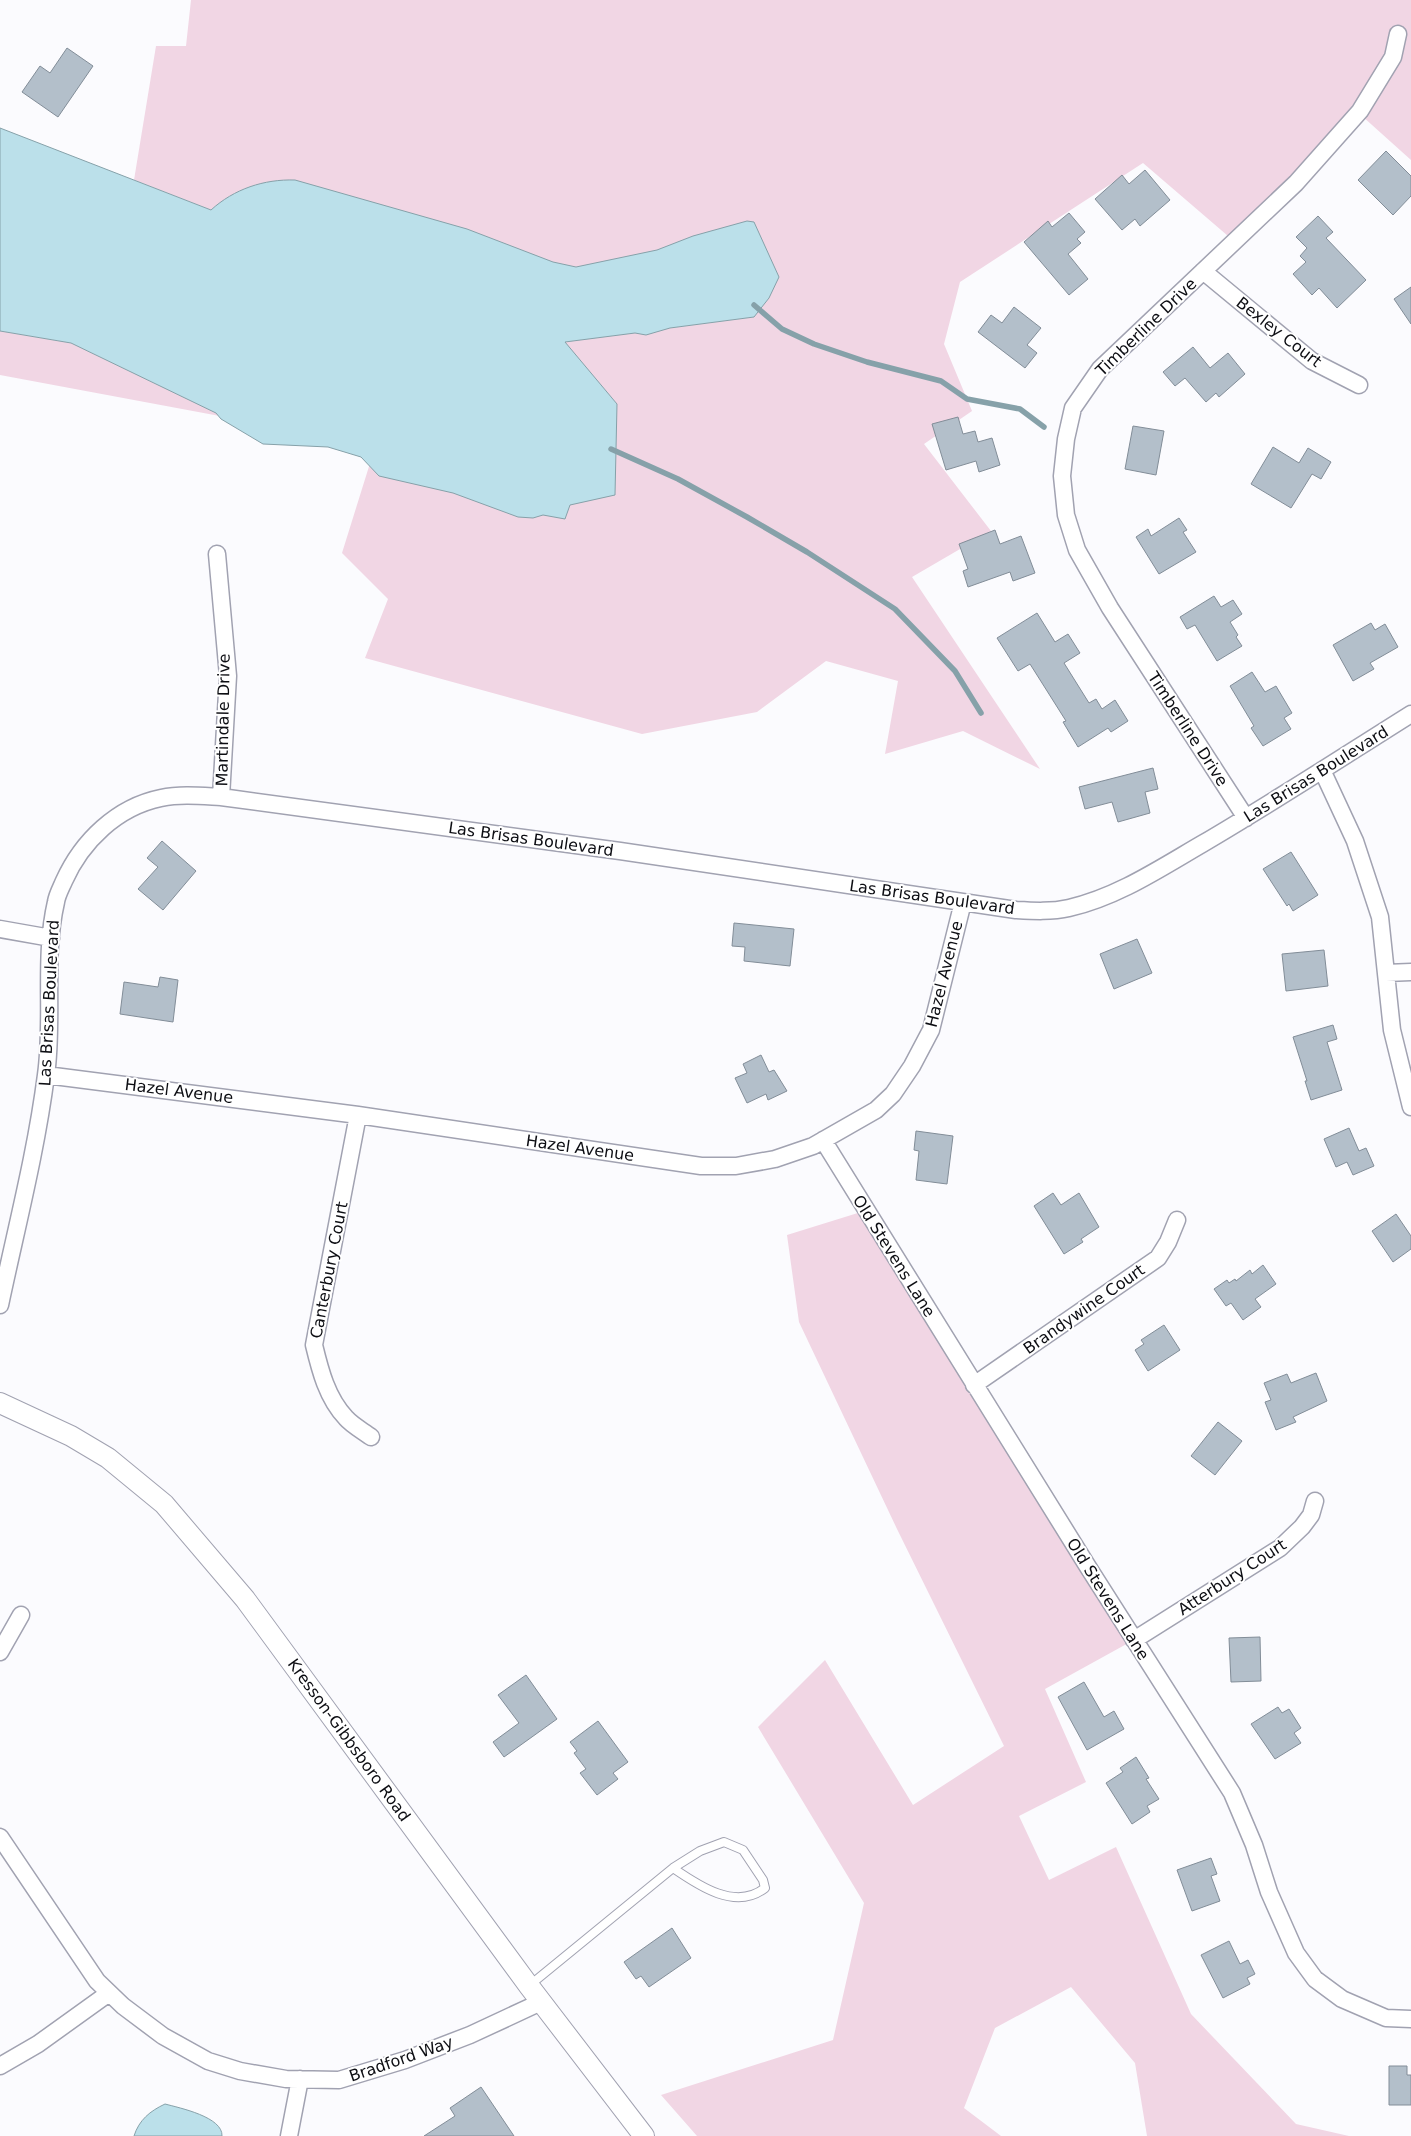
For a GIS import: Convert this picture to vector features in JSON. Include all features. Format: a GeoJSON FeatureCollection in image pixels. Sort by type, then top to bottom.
{"type":"FeatureCollection","features":[{"type":"Feature","properties":{"kind":"street","name":"Timberline Drive"},"geometry":{"type":"LineString","coordinates":[[1246,818],[1110,608],[1076,550],[1066,515],[1062,476],[1066,439],[1073,408],[1100,369],[1296,184],[1360,111],[1393,57],[1398,34]]}},
{"type":"Feature","properties":{"kind":"street","name":"Bexley Court"},"geometry":{"type":"LineString","coordinates":[[1203,271],[1312,361],[1359,385]]}},
{"type":"Feature","properties":{"kind":"street","name":"Martindale Drive"},"geometry":{"type":"LineString","coordinates":[[217,554],[228,676],[221,797]]}},
{"type":"Feature","properties":{"kind":"street","name":"Las Brisas Boulevard"},"geometry":{"type":"LineString","coordinates":[[0,1305],[40,1126],[50,1050],[51,938],[56,900],[71,867],[89,840],[113,820],[136,806],[161,798],[182,795],[221,797],[620,851],[1016,910],[1047,912],[1093,901],[1136,883],[1246,818],[1411,714]]}},
{"type":"Feature","properties":{"kind":"street"},"geometry":{"type":"LineString","coordinates":[[1322,770],[1355,841],[1380,917],[1392,1030],[1411,1107]]}},
{"type":"Feature","properties":{"kind":"street","name":"Hazel Avenue"},"geometry":{"type":"LineString","coordinates":[[46,1075],[358,1115],[701,1166],[736,1166],[775,1159],[813,1146],[876,1110],[893,1094],[912,1066],[931,1030],[962,902]]}},
{"type":"Feature","properties":{"kind":"street"},"geometry":{"type":"LineString","coordinates":[[0,929],[51,938]]}},
{"type":"Feature","properties":{"kind":"street"},"geometry":{"type":"LineString","coordinates":[[1386,973],[1411,972]]}},
{"type":"Feature","properties":{"kind":"street","name":"Canterbury Court"},"geometry":{"type":"LineString","coordinates":[[358,1115],[314,1345],[320,1371],[331,1396],[346,1418],[371,1437]]}},
{"type":"Feature","properties":{"kind":"street","name":"Old Stevens Lane"},"geometry":{"type":"LineString","coordinates":[[823,1140],[974,1385],[1232,1793],[1254,1844],[1269,1892],[1296,1953],[1315,1979],[1342,1999],[1386,2018],[1411,2019]]}},
{"type":"Feature","properties":{"kind":"street","name":"Brandywine Court"},"geometry":{"type":"LineString","coordinates":[[974,1385],[1158,1258],[1168,1242],[1177,1220]]}},
{"type":"Feature","properties":{"kind":"street","name":"Kresson-Gibbsboro Road"},"geometry":{"type":"LineString","coordinates":[[0,1403],[70,1436],[108,1458],[164,1504],[245,1599],[540,2002],[644,2136]]}},
{"type":"Feature","properties":{"kind":"street","name":"Atterbury Court"},"geometry":{"type":"LineString","coordinates":[[1134,1640],[1280,1548],[1302,1527],[1311,1515],[1315,1500]]}},
{"type":"Feature","properties":{"kind":"street"},"geometry":{"type":"LineString","coordinates":[[0,1652],[21,1615]]}},
{"type":"Feature","properties":{"kind":"street","name":"Bradford Way"},"geometry":{"type":"LineString","coordinates":[[0,1837],[97,1981],[109,1993],[163,2036],[208,2061],[240,2071],[286,2079],[340,2080],[405,2060],[470,2034],[540,2002]]}},
{"type":"Feature","properties":{"kind":"street"},"geometry":{"type":"LineString","coordinates":[[0,2066],[38,2044],[109,1993]]}},
{"type":"Feature","properties":{"kind":"street"},"geometry":{"type":"LineString","coordinates":[[289,2136],[300,2079]]}},
{"type":"Feature","properties":{"kind":"lane"},"geometry":{"type":"LineString","coordinates":[[529,1986],[626,1909],[673,1868],[700,1851],[724,1842],[743,1850],[763,1880],[765,1888],[757,1895],[744,1898],[720,1895],[690,1880],[673,1868]]}},
{"type":"Feature","properties":{"kind":"shaded area"},"geometry":{"type":"Polygon","coordinates":[[[191,0],[1411,0],[1411,160],[1362,116],[1235,242],[1143,163],[960,282],[944,344],[972,411],[924,444],[991,531],[912,577],[1040,769],[963,731],[885,754],[898,681],[826,661],[757,712],[642,734],[365,658],[388,599],[342,553],[371,460],[617,404],[564,342],[754,317],[562,270],[211,210],[134,180],[156,46],[186,46],[191,0]]]}},
{"type":"Feature","properties":{"kind":"shaded area"},"geometry":{"type":"Polygon","coordinates":[[[0,331],[71,343],[225,417],[0,375],[0,331]]]}},
{"type":"Feature","properties":{"kind":"shaded area"},"geometry":{"type":"Polygon","coordinates":[[[861,1212],[1132,1641],[1045,1689],[1086,1782],[1019,1816],[1049,1880],[1116,1847],[1191,2014],[1296,2124],[1349,2136],[1147,2136],[1135,2063],[1071,1987],[995,2028],[964,2108],[1001,2136],[697,2136],[661,2095],[833,2040],[864,1903],[758,1727],[825,1660],[913,1805],[1004,1746],[897,1529],[799,1322],[787,1235],[861,1212]]]}},
{"type":"Feature","properties":{"kind":"water"},"geometry":{"type":"Polygon","coordinates":[[[0,128],[211,210],[229,196],[250,187],[272,181],[295,180],[467,229],[553,262],[576,267],[657,250],[693,236],[747,221],[754,222],[779,277],[769,298],[754,317],[670,328],[646,335],[635,333],[565,342],[617,404],[615,495],[570,505],[565,519],[543,515],[533,518],[518,517],[453,493],[379,476],[361,457],[328,447],[263,444],[221,419],[216,413],[71,343],[0,331],[0,128]]]}},
{"type":"Feature","properties":{"kind":"water"},"geometry":{"type":"Polygon","coordinates":[[[165,2104],[200,2114],[216,2124],[222,2136],[134,2136],[139,2125],[146,2117],[165,2104]]]}},
{"type":"Feature","properties":{"kind":"building"},"geometry":{"type":"Polygon","coordinates":[[[67,48],[93,66],[58,117],[22,92],[40,66],[50,73],[67,48]]]}},
{"type":"Feature","properties":{"kind":"building"},"geometry":{"type":"Polygon","coordinates":[[[1386,151],[1411,176],[1411,196],[1393,215],[1358,180],[1386,151]]]}},
{"type":"Feature","properties":{"kind":"building"},"geometry":{"type":"Polygon","coordinates":[[[1145,170],[1170,200],[1140,226],[1135,219],[1122,230],[1095,199],[1122,175],[1129,184],[1145,170]]]}},
{"type":"Feature","properties":{"kind":"building"},"geometry":{"type":"Polygon","coordinates":[[[1069,213],[1085,232],[1077,239],[1081,243],[1068,254],[1088,279],[1069,295],[1024,242],[1048,221],[1052,227],[1069,213]]]}},
{"type":"Feature","properties":{"kind":"building"},"geometry":{"type":"Polygon","coordinates":[[[1318,216],[1333,232],[1326,238],[1366,280],[1337,308],[1319,288],[1312,295],[1293,274],[1306,262],[1300,256],[1307,248],[1296,237],[1318,216]]]}},
{"type":"Feature","properties":{"kind":"building"},"geometry":{"type":"Polygon","coordinates":[[[1411,287],[1411,324],[1394,299],[1411,287]]]}},
{"type":"Feature","properties":{"kind":"building"},"geometry":{"type":"Polygon","coordinates":[[[1014,307],[1041,328],[1027,345],[1037,353],[1025,368],[978,332],[991,315],[1002,323],[1014,307]]]}},
{"type":"Feature","properties":{"kind":"building"},"geometry":{"type":"Polygon","coordinates":[[[1193,347],[1210,368],[1228,353],[1245,374],[1219,397],[1216,393],[1206,402],[1185,378],[1175,386],[1163,372],[1193,347]]]}},
{"type":"Feature","properties":{"kind":"building"},"geometry":{"type":"Polygon","coordinates":[[[958,417],[963,434],[975,431],[978,442],[992,438],[1000,465],[979,472],[976,461],[946,470],[932,424],[958,417]]]}},
{"type":"Feature","properties":{"kind":"building"},"geometry":{"type":"Polygon","coordinates":[[[1133,426],[1164,431],[1156,475],[1125,469],[1133,426]]]}},
{"type":"Feature","properties":{"kind":"building"},"geometry":{"type":"Polygon","coordinates":[[[1273,447],[1299,463],[1308,448],[1331,462],[1321,479],[1312,474],[1291,508],[1251,484],[1273,447]]]}},
{"type":"Feature","properties":{"kind":"building"},"geometry":{"type":"Polygon","coordinates":[[[1179,518],[1187,530],[1183,532],[1196,552],[1159,574],[1136,537],[1148,529],[1151,536],[1179,518]]]}},
{"type":"Feature","properties":{"kind":"building"},"geometry":{"type":"Polygon","coordinates":[[[995,530],[1000,544],[1021,536],[1035,573],[1013,581],[1010,572],[968,587],[963,571],[968,569],[959,544],[995,530]]]}},
{"type":"Feature","properties":{"kind":"building"},"geometry":{"type":"Polygon","coordinates":[[[1214,596],[1221,607],[1233,600],[1242,614],[1230,622],[1242,646],[1217,661],[1195,625],[1187,629],[1180,617],[1214,596]]]}},
{"type":"Feature","properties":{"kind":"building"},"geometry":{"type":"Polygon","coordinates":[[[1037,613],[1055,642],[1068,634],[1080,653],[1064,663],[1089,703],[1096,699],[1102,709],[1115,700],[1128,721],[1111,732],[1108,728],[1078,747],[1063,722],[1066,721],[1030,664],[1018,671],[997,638],[1037,613]]]}},
{"type":"Feature","properties":{"kind":"building"},"geometry":{"type":"Polygon","coordinates":[[[1371,623],[1375,630],[1385,624],[1398,647],[1370,663],[1374,669],[1353,681],[1333,645],[1371,623]]]}},
{"type":"Feature","properties":{"kind":"building"},"geometry":{"type":"Polygon","coordinates":[[[1252,672],[1265,692],[1276,686],[1292,713],[1284,718],[1291,729],[1263,746],[1251,728],[1254,726],[1230,686],[1252,672]]]}},
{"type":"Feature","properties":{"kind":"building"},"geometry":{"type":"Polygon","coordinates":[[[1153,768],[1158,789],[1145,792],[1150,813],[1118,822],[1112,802],[1085,809],[1079,787],[1153,768]]]}},
{"type":"Feature","properties":{"kind":"building"},"geometry":{"type":"Polygon","coordinates":[[[162,841],[196,871],[163,910],[138,889],[158,867],[147,858],[162,841]]]}},
{"type":"Feature","properties":{"kind":"building"},"geometry":{"type":"Polygon","coordinates":[[[1291,852],[1318,895],[1293,911],[1289,904],[1287,906],[1263,869],[1291,852]]]}},
{"type":"Feature","properties":{"kind":"building"},"geometry":{"type":"Polygon","coordinates":[[[734,923],[794,929],[790,966],[744,961],[745,947],[732,946],[734,923]]]}},
{"type":"Feature","properties":{"kind":"building"},"geometry":{"type":"Polygon","coordinates":[[[1137,939],[1152,973],[1114,989],[1100,954],[1137,939]]]}},
{"type":"Feature","properties":{"kind":"building"},"geometry":{"type":"Polygon","coordinates":[[[1324,950],[1328,986],[1286,991],[1282,954],[1324,950]]]}},
{"type":"Feature","properties":{"kind":"building"},"geometry":{"type":"Polygon","coordinates":[[[160,977],[178,980],[173,1022],[120,1014],[124,982],[158,987],[160,977]]]}},
{"type":"Feature","properties":{"kind":"building"},"geometry":{"type":"Polygon","coordinates":[[[1333,1025],[1337,1039],[1327,1042],[1342,1090],[1311,1100],[1293,1037],[1333,1025]]]}},
{"type":"Feature","properties":{"kind":"building"},"geometry":{"type":"Polygon","coordinates":[[[761,1055],[769,1072],[774,1070],[787,1091],[768,1100],[766,1094],[747,1103],[735,1078],[747,1073],[743,1064],[761,1055]]]}},
{"type":"Feature","properties":{"kind":"building"},"geometry":{"type":"Polygon","coordinates":[[[1349,1128],[1359,1151],[1366,1148],[1374,1166],[1353,1175],[1347,1162],[1336,1167],[1324,1139],[1349,1128]]]}},
{"type":"Feature","properties":{"kind":"building"},"geometry":{"type":"Polygon","coordinates":[[[916,1131],[953,1136],[947,1184],[916,1180],[919,1151],[914,1150],[916,1131]]]}},
{"type":"Feature","properties":{"kind":"building"},"geometry":{"type":"Polygon","coordinates":[[[1053,1193],[1061,1205],[1079,1193],[1099,1227],[1081,1239],[1083,1242],[1064,1254],[1034,1206],[1053,1193]]]}},
{"type":"Feature","properties":{"kind":"building"},"geometry":{"type":"Polygon","coordinates":[[[1396,1214],[1411,1236],[1411,1249],[1393,1262],[1372,1231],[1396,1214]]]}},
{"type":"Feature","properties":{"kind":"building"},"geometry":{"type":"Polygon","coordinates":[[[1263,1265],[1276,1284],[1255,1299],[1261,1307],[1243,1320],[1231,1303],[1226,1306],[1214,1289],[1227,1280],[1229,1283],[1235,1279],[1236,1281],[1250,1270],[1252,1274],[1263,1265]]]}},
{"type":"Feature","properties":{"kind":"building"},"geometry":{"type":"Polygon","coordinates":[[[1164,1325],[1180,1350],[1148,1371],[1135,1350],[1144,1344],[1141,1340],[1164,1325]]]}},
{"type":"Feature","properties":{"kind":"building"},"geometry":{"type":"Polygon","coordinates":[[[1316,1373],[1327,1401],[1293,1417],[1296,1422],[1276,1430],[1265,1402],[1271,1400],[1264,1383],[1287,1374],[1291,1383],[1316,1373]]]}},
{"type":"Feature","properties":{"kind":"building"},"geometry":{"type":"Polygon","coordinates":[[[1218,1422],[1242,1441],[1215,1475],[1191,1456],[1218,1422]]]}},
{"type":"Feature","properties":{"kind":"building"},"geometry":{"type":"Polygon","coordinates":[[[1260,1637],[1261,1681],[1231,1682],[1229,1638],[1260,1637]]]}},
{"type":"Feature","properties":{"kind":"building"},"geometry":{"type":"Polygon","coordinates":[[[526,1675],[557,1719],[504,1757],[493,1742],[519,1723],[498,1695],[526,1675]]]}},
{"type":"Feature","properties":{"kind":"building"},"geometry":{"type":"Polygon","coordinates":[[[1084,1682],[1104,1717],[1114,1711],[1124,1729],[1087,1750],[1058,1697],[1084,1682]]]}},
{"type":"Feature","properties":{"kind":"building"},"geometry":{"type":"Polygon","coordinates":[[[1278,1707],[1282,1713],[1289,1709],[1301,1728],[1294,1733],[1301,1743],[1275,1759],[1251,1724],[1278,1707]]]}},
{"type":"Feature","properties":{"kind":"building"},"geometry":{"type":"Polygon","coordinates":[[[598,1721],[628,1762],[613,1773],[618,1779],[597,1795],[580,1773],[586,1769],[574,1753],[577,1751],[570,1742],[598,1721]]]}},
{"type":"Feature","properties":{"kind":"building"},"geometry":{"type":"Polygon","coordinates":[[[1136,1757],[1149,1778],[1146,1779],[1159,1799],[1147,1806],[1150,1812],[1132,1824],[1106,1783],[1123,1772],[1120,1768],[1136,1757]]]}},
{"type":"Feature","properties":{"kind":"building"},"geometry":{"type":"Polygon","coordinates":[[[1211,1858],[1217,1874],[1211,1876],[1220,1901],[1192,1911],[1177,1870],[1211,1858]]]}},
{"type":"Feature","properties":{"kind":"building"},"geometry":{"type":"Polygon","coordinates":[[[672,1928],[691,1958],[649,1987],[641,1976],[636,1979],[624,1962],[672,1928]]]}},
{"type":"Feature","properties":{"kind":"building"},"geometry":{"type":"Polygon","coordinates":[[[1229,1941],[1240,1964],[1248,1960],[1255,1974],[1247,1978],[1250,1984],[1223,1998],[1201,1955],[1229,1941]]]}},
{"type":"Feature","properties":{"kind":"building"},"geometry":{"type":"Polygon","coordinates":[[[1389,2066],[1407,2066],[1407,2075],[1411,2075],[1411,2105],[1389,2105],[1389,2066]]]}},
{"type":"Feature","properties":{"kind":"building"},"geometry":{"type":"Polygon","coordinates":[[[481,2087],[514,2136],[424,2136],[455,2116],[450,2108],[481,2087]]]}},
{"type":"Feature","properties":{"kind":"waterway"},"geometry":{"type":"LineString","coordinates":[[754,305],[782,329],[814,344],[867,362],[941,381],[967,399],[1020,409],[1044,427]]}},
{"type":"Feature","properties":{"kind":"waterway"},"geometry":{"type":"LineString","coordinates":[[611,449],[678,479],[747,517],[807,552],[895,609],[955,671],[981,713]]}}]}
